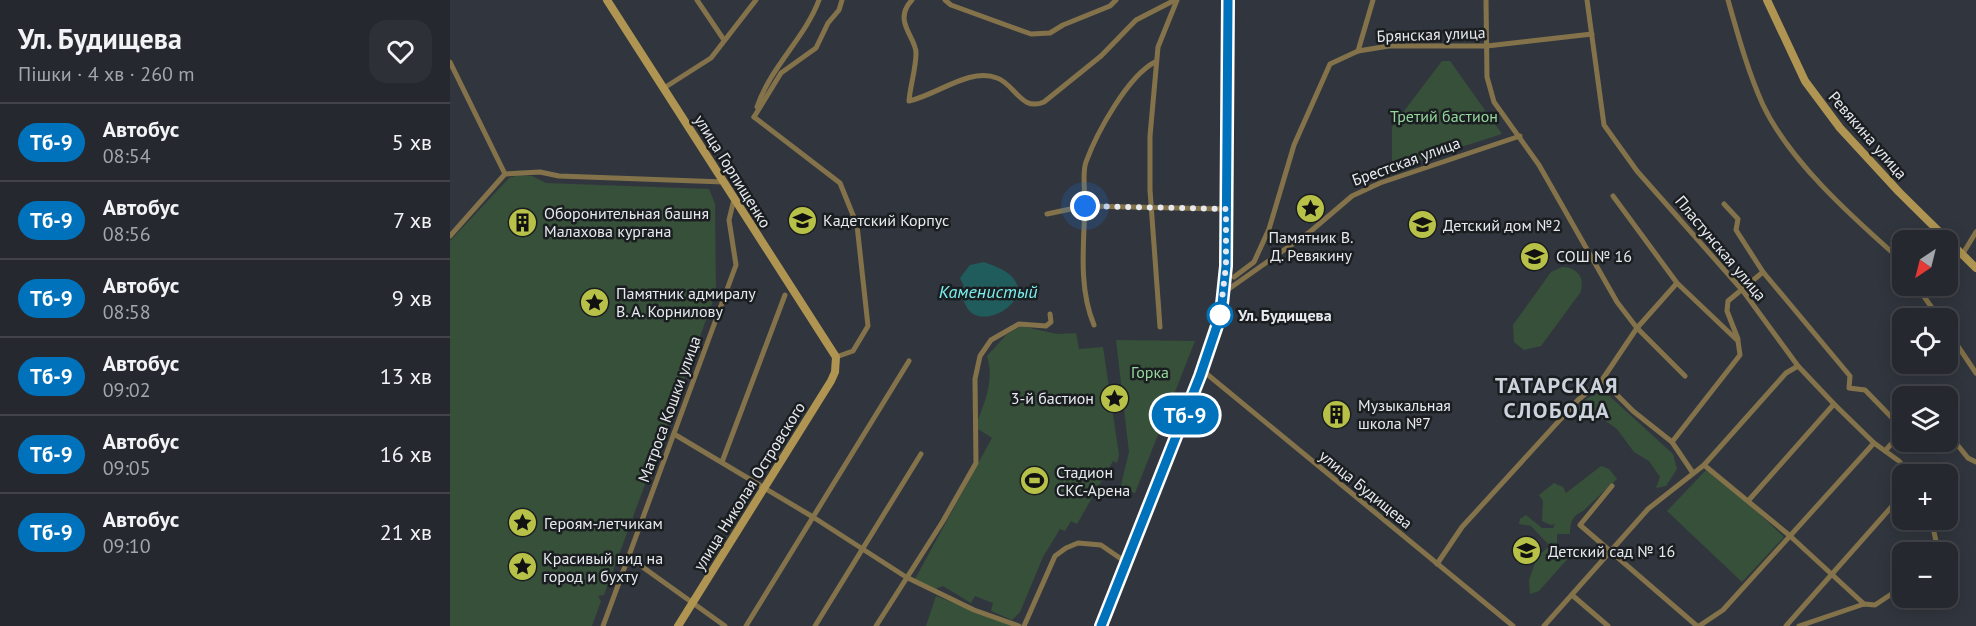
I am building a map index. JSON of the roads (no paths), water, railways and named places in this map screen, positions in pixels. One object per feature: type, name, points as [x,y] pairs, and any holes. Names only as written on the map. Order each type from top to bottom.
[{"type":"main road","name":"улица Горпищенко","points":[[606,0],[836,357]]},
{"type":"main road","points":[[1101,626],[1202,370],[1223,298],[1228,0]]},
{"type":"main road","name":"Ревякина улица","points":[[1767,0],[1805,81],[1826,110],[1899,192],[1976,268]]},
{"type":"main road","name":"улица Николая Островского","points":[[678,626],[831,381],[836,357]]},
{"type":"street","points":[[697,0],[724,40]]},
{"type":"street","points":[[664,88],[711,58],[756,0]]},
{"type":"street","points":[[754,117],[763,89],[810,18],[819,0]]},
{"type":"street","points":[[754,117],[781,73],[816,48],[828,23],[839,10],[842,0]]},
{"type":"street","points":[[912,0],[907,5],[904,22],[917,51],[909,101],[924,98],[966,77],[978,75],[997,77],[1005,82],[1020,99],[1034,105],[1044,102],[1101,56],[1136,20],[1176,0]]},
{"type":"street","points":[[945,0],[951,5],[1031,34],[1045,35],[1110,6],[1116,0]]},
{"type":"street","points":[[1160,327],[1150,136],[1155,62],[1158,47],[1176,0]]},
{"type":"street","points":[[1358,51],[1372,0]]},
{"type":"street","points":[[1486,0],[1487,76],[1494,102],[1520,136],[1617,302],[1637,328],[1685,376]]},
{"type":"street","name":"Пластунская улица","points":[[1587,0],[1604,125],[1637,171],[1743,291],[1798,366],[1834,404],[1900,464]]},
{"type":"street","points":[[1728,0],[1764,105],[1775,126],[1822,186],[1892,252]]},
{"type":"street","name":"Брянская улица","points":[[1234,277],[1254,262],[1269,229],[1294,145],[1330,64],[1358,51],[1389,46],[1486,46],[1592,34]]},
{"type":"street","points":[[450,62],[505,174]]},
{"type":"street","points":[[1094,325],[1089,315],[1083,261],[1086,164],[1112,113],[1135,78],[1141,70],[1155,62]]},
{"type":"street","points":[[754,117],[840,183],[856,225],[868,326],[853,351],[836,357]]},
{"type":"street","name":"Брестская улица","points":[[1223,298],[1311,231],[1352,196],[1380,183],[1520,136]]},
{"type":"street","points":[[450,236],[505,174],[540,172],[559,177],[724,182]]},
{"type":"street","points":[[1613,196],[1677,283],[1738,341]]},
{"type":"street","name":"Матроса Кошки улица","points":[[603,626],[630,558],[736,265],[729,220],[734,199]]},
{"type":"street","points":[[1724,204],[1738,219],[1736,230],[1763,272],[1850,376],[1849,388],[1865,390],[1892,419]]},
{"type":"street","points":[[1047,214],[1085,206],[1226,209]]},
{"type":"street","points":[[1962,255],[1976,232]]},
{"type":"street","points":[[1672,442],[1740,355],[1738,341],[1727,311],[1728,302],[1763,272]]},
{"type":"street","points":[[1437,564],[1462,527],[1578,400],[1602,380],[1637,328],[1677,283]]},
{"type":"street","points":[[722,462],[784,295]]},
{"type":"street","points":[[876,626],[943,521],[976,463],[975,379],[980,356],[991,340],[1019,324],[1046,326],[1051,322],[1050,314]]},
{"type":"street","points":[[1958,346],[1976,373]]},
{"type":"street","points":[[746,626],[909,361]]},
{"type":"street","points":[[1544,626],[1648,509],[1704,465],[1786,373],[1798,366]]},
{"type":"street","name":"улица Будищева","points":[[1202,370],[1513,626]]},
{"type":"street","points":[[1602,380],[1634,411],[1672,442],[1693,473]]},
{"type":"street","points":[[1748,501],[1834,404]]},
{"type":"street","points":[[674,434],[813,517],[906,577],[974,610],[1019,626]]},
{"type":"street","points":[[1612,486],[1580,525],[1608,552],[1698,626],[1723,610],[1874,442]]},
{"type":"street","points":[[1886,451],[1892,443]]},
{"type":"street","points":[[1958,446],[1968,458],[1976,462]]},
{"type":"street","points":[[815,626],[921,454]]},
{"type":"street","points":[[1704,465],[1789,535],[1864,604]]},
{"type":"street","points":[[1786,626],[1892,506]]},
{"type":"street","points":[[1024,626],[1055,556],[1066,548],[1078,543],[1101,545],[1127,563]]},
{"type":"street","points":[[630,558],[725,626]]},
{"type":"street","points":[[1799,626],[1864,604],[1875,605],[1892,594]]},
{"type":"street","points":[[1572,595],[1608,626]]},
{"type":"water","name":"Каменистый","points":[[984,262],[1007,273],[1018,287],[1016,297],[1010,305],[1002,312],[991,316],[972,313],[962,295],[964,286],[960,278],[970,265]]},
{"type":"place","name":"Памятник В. Д. Ревякину","points":[[1311,209]]},
{"type":"place","name":"Кадетский Корпус","points":[[802,220]]},
{"type":"place","name":"Оборонительная башня Малахова кургана","points":[[523,222]]},
{"type":"place","name":"Детский дом №2","points":[[1422,225]]},
{"type":"place","name":"СОШ № 16","points":[[1535,256]]},
{"type":"place","name":"Памятник адмиралу В. А. Корнилову","points":[[595,302]]},
{"type":"place","name":"Ул. Будищева","points":[[1220,315]]},
{"type":"place","name":"3-й бастион","points":[[1115,398]]},
{"type":"place","name":"Музыкальная школа №7","points":[[1337,414]]},
{"type":"place","name":"Стадион СКС-Арена","points":[[1035,481]]},
{"type":"place","name":"Героям-летчикам","points":[[523,523]]},
{"type":"place","name":"Детский сад № 16","points":[[1527,551]]},
{"type":"place","name":"Красивый вид на город и бухту","points":[[522,567]]},
{"type":"district","name":"ТАТАРСКАЯ СЛОБОДА","points":[[1557,398]]},
{"type":"park label","name":"Третий бастион","points":[[1444,116]]},
{"type":"park label","name":"Горка","points":[[1150,372]]}]
